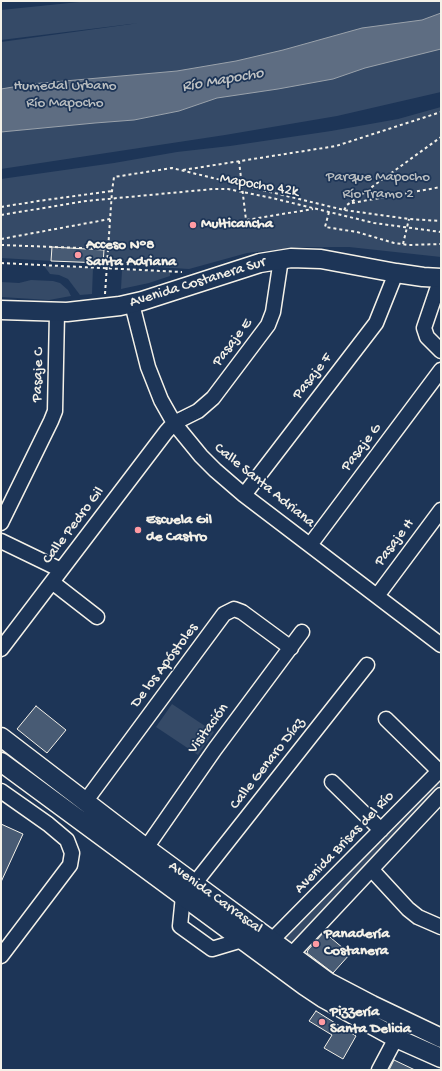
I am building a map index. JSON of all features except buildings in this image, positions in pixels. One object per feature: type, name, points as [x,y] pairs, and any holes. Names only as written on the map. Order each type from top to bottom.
[{"type":"main road","name":"Avenida Costanera Sur","points":[[1,310],[57,313],[86,311],[132,304],[260,262],[281,259],[321,259],[396,273],[441,278]]},
{"type":"main road","name":"Avenida Carrascal","points":[[1,737],[146,848],[328,982],[372,1006],[441,1038]]},
{"type":"main road","name":"Avenida Carrascal","points":[[1,762],[323,998],[396,1038],[441,1058]]},
{"type":"main road","points":[[396,1038],[406,1029],[417,1027]]},
{"type":"street","name":"Pasaje E","points":[[174,424],[198,410],[213,398],[268,325],[273,312],[281,259]]},
{"type":"street","name":"Pasaje F","points":[[244,495],[376,323],[396,273]]},
{"type":"street","points":[[441,278],[424,328],[426,337],[441,351]]},
{"type":"street","name":"Calle Santa Adriana","points":[[132,304],[142,347],[155,387],[174,424],[201,456],[244,495],[441,644]]},
{"type":"street","name":"Pasaje C","points":[[1,523],[55,411],[57,313]]},
{"type":"street","name":"Pasaje G","points":[[310,545],[441,370]]},
{"type":"street","name":"Calle Pedro Gil","points":[[3,644],[166,432],[174,424]]},
{"type":"street","name":"Pasaje H","points":[[377,596],[441,510]]},
{"type":"street","points":[[1,541],[61,570]]},
{"type":"street","points":[[52,582],[97,617]]},
{"type":"street","name":"De los Apóstoles","points":[[85,802],[224,614],[234,609],[242,612],[291,648]]},
{"type":"street","name":"Visitación","points":[[146,848],[215,749],[302,632]]},
{"type":"street","name":"Calle Genaro Díaz","points":[[195,883],[367,665]]},
{"type":"street","points":[[386,719],[440,770]]},
{"type":"street","name":"Avenida Brisas del Río","points":[[272,940],[440,770]]},
{"type":"street","points":[[332,782],[381,830]]},
{"type":"street","points":[[1,791],[48,824],[67,840],[72,852],[70,865],[1,956]]},
{"type":"street","points":[[291,955],[441,795]]},
{"type":"street","points":[[372,870],[408,909],[418,917],[441,927]]},
{"type":"street","points":[[183,896],[180,926],[212,949],[242,940]]},
{"type":"street","points":[[379,1070],[396,1038]]},
{"type":"path","points":[[181,170],[336,146],[441,112]]},
{"type":"path","points":[[344,210],[350,203],[441,137]]},
{"type":"path","points":[[239,161],[246,220],[314,208]]},
{"type":"path","points":[[105,297],[114,177],[172,168],[344,210],[409,219],[441,221]]},
{"type":"path","points":[[350,203],[441,187]]},
{"type":"path","name":"Mapocho 42k","points":[[1,215],[86,201],[213,188],[228,189],[272,198],[374,223],[441,232]]},
{"type":"path","points":[[1,208],[38,200],[112,191]]},
{"type":"path","points":[[329,212],[325,227],[358,232],[394,243],[441,244]]},
{"type":"path","points":[[1,239],[110,218]]},
{"type":"path","points":[[404,244],[409,219]]},
{"type":"path","points":[[1,245],[108,249]]},
{"type":"path","points":[[1,262],[182,272]]},
{"type":"green space","name":"Humedal Urbano Río Mapocho","points":[[89,1],[441,1],[441,92],[337,116],[225,135],[1,169],[1,42],[139,23],[1,40],[1,10]]},
{"type":"green space","name":"Parque Mapocho Río Tramo 2","points":[[441,107],[441,257],[349,247],[302,247],[247,253],[189,269],[1,258],[1,179],[114,163],[177,152],[230,146],[331,131],[398,119]]},
{"type":"green space","points":[[44,266],[93,268],[92,294],[80,295],[68,279],[59,275],[50,274]]},
{"type":"green space","points":[[122,270],[170,272],[170,276],[149,283],[121,289]]},
{"type":"green space","points":[[31,280],[53,281],[60,283],[68,290],[71,296],[49,300],[1,297],[1,282],[19,283]]},
{"type":"green space","points":[[172,704],[214,732],[198,755],[156,727]]},
{"type":"green space","points":[[441,777],[441,787],[413,817],[292,943],[285,940],[286,937]]},
{"type":"water","name":"Río Mapocho","points":[[441,13],[441,49],[365,68],[333,79],[217,98],[179,111],[134,120],[1,132],[1,89],[31,84],[177,71],[236,61],[283,50],[362,28],[422,20]]},
{"type":"place","name":"Multicancha","points":[[193,225]]},
{"type":"place","name":"Acceso N°8 Santa Adriana","points":[[78,255]]},
{"type":"place","name":"Escuela Gil de Castro","points":[[138,530]]},
{"type":"place","name":"Panadería Costanera","points":[[316,944]]},
{"type":"place","name":"Pizzería Santa Delicia","points":[[322,1022]]}]
